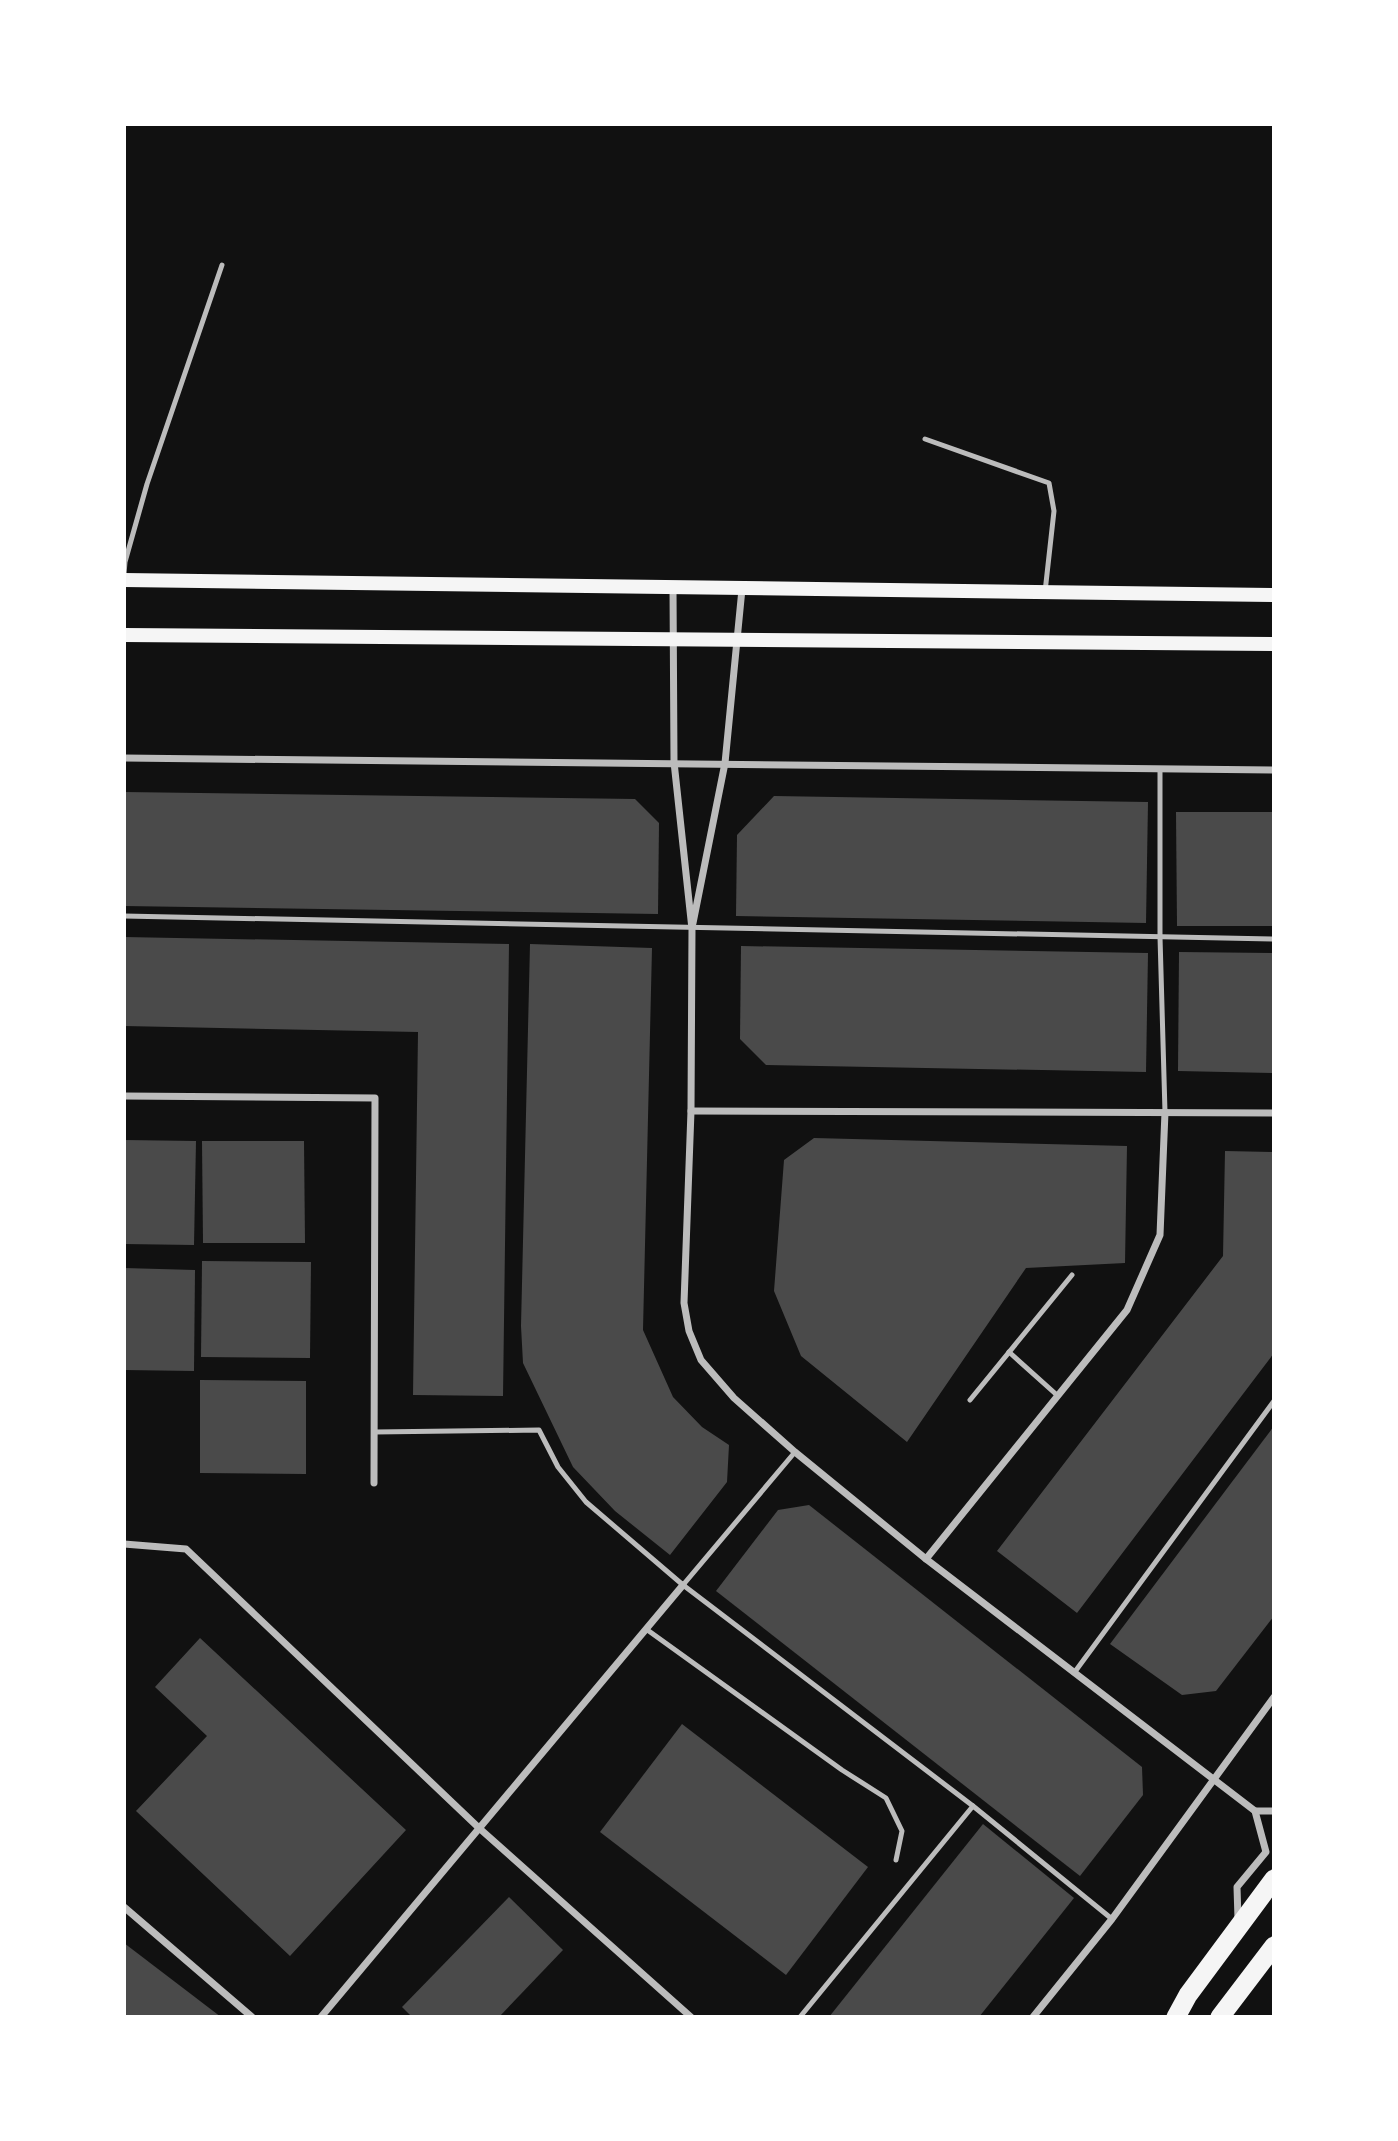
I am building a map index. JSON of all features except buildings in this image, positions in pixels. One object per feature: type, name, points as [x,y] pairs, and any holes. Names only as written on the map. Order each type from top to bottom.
[{"type":"highway","points":[[1176,2017],[1188,1995],[1274,1880]]},
{"type":"highway","points":[[1220,2017],[1274,1946]]},
{"type":"main road","points":[[124,580],[1274,595]]},
{"type":"main road","points":[[124,635],[1274,644]]},
{"type":"street","points":[[673,587],[674,762],[692,929],[691,1111],[684,1303],[689,1331],[701,1360],[734,1398],[795,1452],[926,1559],[1255,1811],[1274,1811]]},
{"type":"street","points":[[692,929],[725,763],[742,588]]},
{"type":"street","points":[[124,758],[1274,770]]},
{"type":"street","points":[[124,1096],[375,1098],[374,1483]]},
{"type":"street","points":[[691,1111],[1274,1113]]},
{"type":"street","points":[[926,1559],[1127,1310],[1160,1235],[1165,1112]]},
{"type":"street","points":[[124,1544],[186,1549],[479,1828],[691,2017]]},
{"type":"street","points":[[321,2017],[683,1585]]},
{"type":"street","points":[[1033,2017],[1112,1919],[1274,1697]]},
{"type":"street","points":[[1239,1927],[1237,1887],[1266,1852],[1255,1811]]},
{"type":"street","points":[[124,1906],[252,2017]]},
{"type":"lane","points":[[124,574],[147,484],[222,265]]},
{"type":"lane","points":[[925,439],[1049,483],[1054,511],[1045,592]]},
{"type":"lane","points":[[1160,769],[1160,937],[1165,1112]]},
{"type":"lane","points":[[124,916],[1274,939]]},
{"type":"lane","points":[[970,1400],[1072,1275]]},
{"type":"lane","points":[[1009,1352],[1058,1396]]},
{"type":"lane","points":[[1074,1673],[1274,1401]]},
{"type":"lane","points":[[375,1432],[539,1430],[558,1467],[586,1502],[683,1585],[973,1806],[1112,1919]]},
{"type":"lane","points":[[683,1585],[795,1452]]},
{"type":"lane","points":[[646,1629],[842,1770],[886,1798],[902,1831],[896,1860]]},
{"type":"lane","points":[[800,2017],[973,1806]]}]
